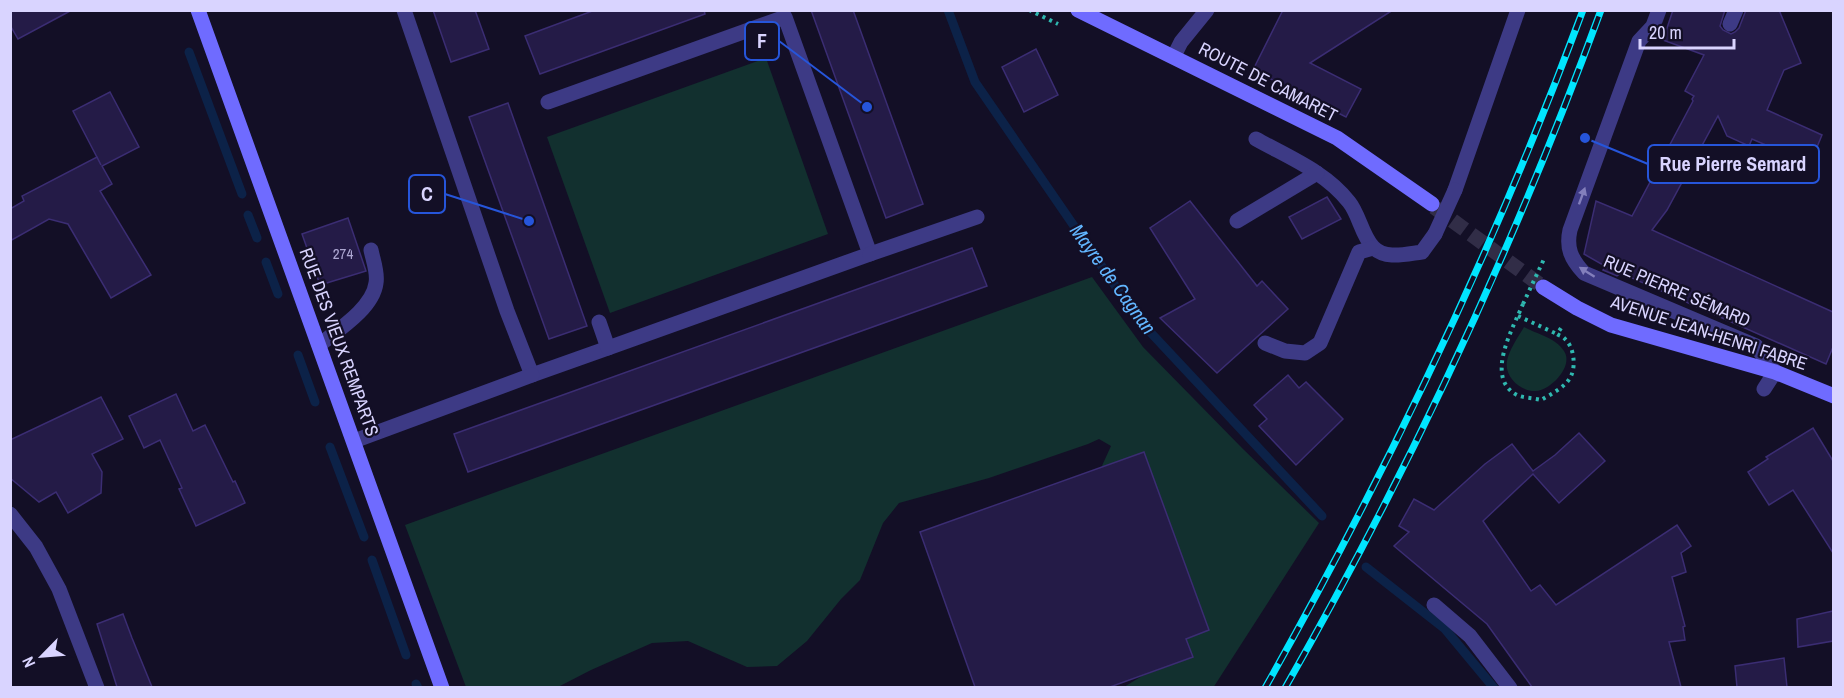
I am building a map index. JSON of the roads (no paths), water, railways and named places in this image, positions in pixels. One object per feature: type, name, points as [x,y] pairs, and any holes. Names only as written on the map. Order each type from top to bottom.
[{"type":"main road","name":"RUE DES VIEUX REMPARTS","points":[[198,10],[442,687]]},
{"type":"main road","name":"ROUTE DE CAMARET","points":[[1078,10],[1338,138],[1432,204]]},
{"type":"main road","name":"AVENUE JEAN-HENRI FABRE","points":[[1543,287],[1611,325],[1775,372],[1833,396]]},
{"type":"street","points":[[404,10],[507,311],[532,375]]},
{"type":"street","points":[[1174,56],[1181,42],[1207,10]]},
{"type":"street","points":[[1265,343],[1285,351],[1305,353],[1320,343],[1359,252],[1373,248],[1392,256],[1422,252],[1435,234],[1455,190],[1518,10]]},
{"type":"street","name":"RUE PIERRE SÉMARD","points":[[1659,10],[1653,26],[1639,41],[1570,230],[1567,241],[1569,252],[1584,273],[1756,346],[1775,372]]},
{"type":"street","points":[[548,102],[784,14],[870,254]]},
{"type":"street","points":[[1256,139],[1317,173],[1337,188],[1350,203],[1373,248]]},
{"type":"street","points":[[1237,221],[1317,173]]},
{"type":"street","points":[[354,441],[532,375],[977,217]]},
{"type":"street","points":[[319,345],[372,298],[377,282],[371,250]]},
{"type":"street","points":[[599,322],[608,348]]},
{"type":"street","points":[[1764,389],[1775,372]]},
{"type":"street","points":[[10,514],[36,547],[59,589],[97,687]]},
{"type":"street","points":[[1434,605],[1470,636],[1510,687]]},
{"type":"waterway","name":"Mayre de Cagnan","points":[[948,10],[975,82],[1138,319],[1322,516]]},
{"type":"waterway","points":[[189,52],[242,194]]},
{"type":"waterway","points":[[248,215],[257,238]]},
{"type":"waterway","points":[[266,262],[278,294]]},
{"type":"waterway","points":[[298,355],[315,402]]},
{"type":"waterway","points":[[330,447],[364,537]]},
{"type":"waterway","points":[[372,560],[406,655]]},
{"type":"waterway","name":"Mayre de Cagnan","points":[[1366,567],[1445,629],[1494,688]]},
{"type":"waterway","points":[[416,684],[418,688]]},
{"type":"tunnel","points":[[1434,207],[1543,287]]},
{"type":"railway","points":[[1265,688],[1354,523],[1438,355],[1514,184],[1583,10]]},
{"type":"railway","points":[[1285,688],[1375,524],[1457,356],[1533,185],[1601,10]]},
{"type":"place","name":"F","points":[[867,107]]},
{"type":"place","name":"Rue Pierre Semard","points":[[1585,138]]},
{"type":"place","name":"C","points":[[529,221]]}]
